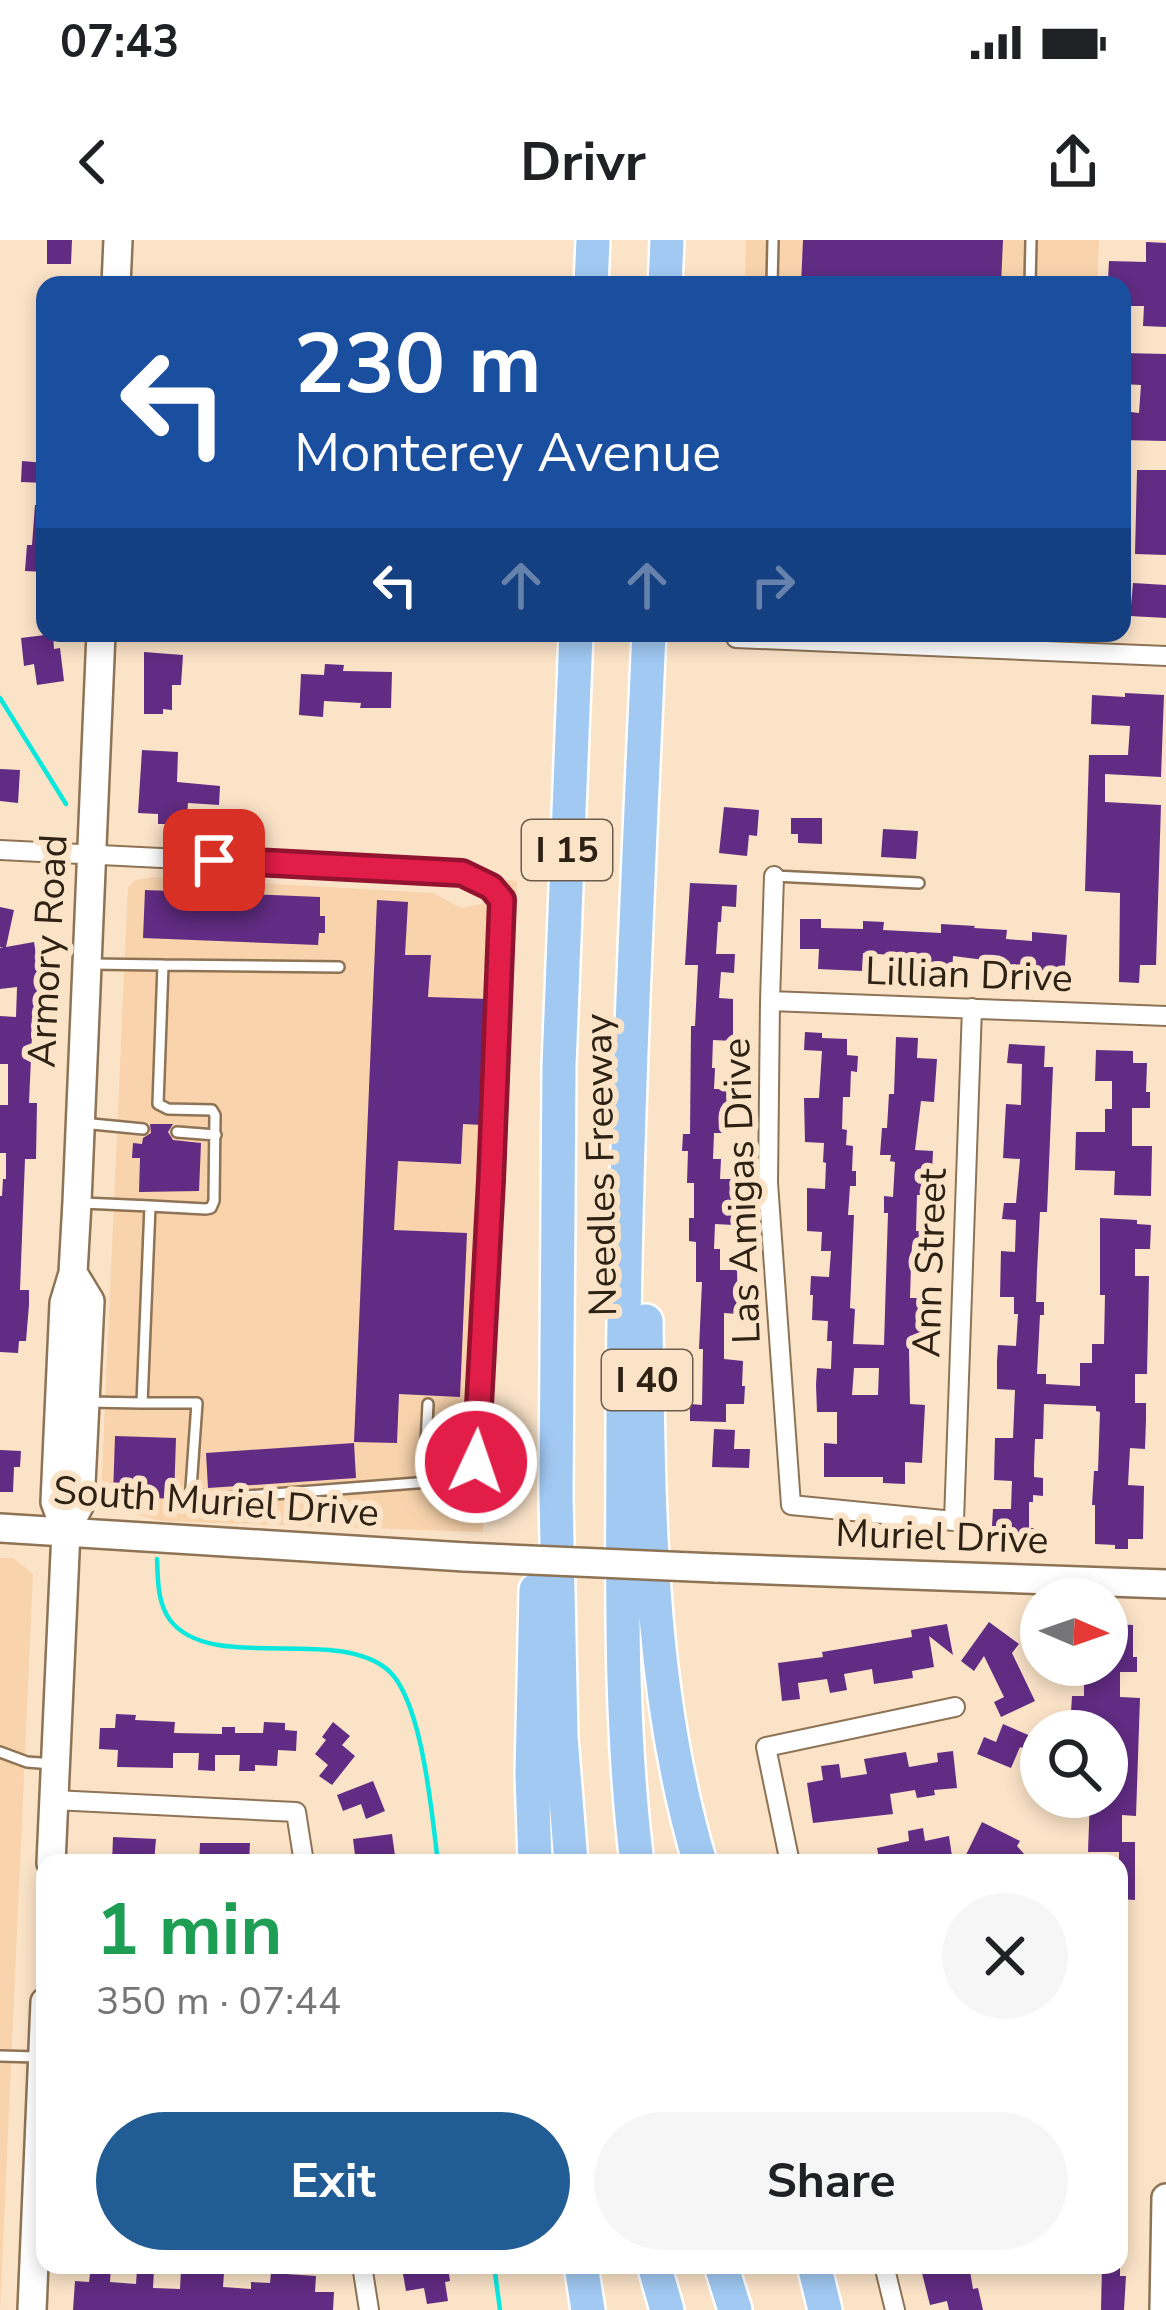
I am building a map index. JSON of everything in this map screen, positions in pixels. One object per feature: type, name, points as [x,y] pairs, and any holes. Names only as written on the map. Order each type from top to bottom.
[{"type":"highway","points":[[591,276],[592,240]]},
{"type":"highway","points":[[665,276],[667,240]]},
{"type":"highway","name":"I 15","points":[[571,1854],[558,1671],[556,1471],[559,1066],[576,642]]},
{"type":"highway","name":"I 15","points":[[637,1854],[627,1740],[623,1533],[628,1121],[649,642]]},
{"type":"highway","name":"Needles Freeway","points":[[637,893],[654,1605],[674,1758],[697,1854]]},
{"type":"highway","name":"Needles Freeway","points":[[535,1854],[532,1774],[541,1420],[559,1066]]},
{"type":"highway","points":[[582,2274],[588,2310]]},
{"type":"highway","points":[[656,2274],[668,2310]]},
{"type":"highway","points":[[724,2274],[735,2310]]},
{"type":"highway","points":[[816,2274],[825,2310]]},
{"type":"main road","points":[[116,276],[118,240]]},
{"type":"main road","name":"Armory Road","points":[[51,1854],[66,1531],[55,1502],[64,1303],[73,1274],[77,1202],[101,642]]},
{"type":"main road","name":"Armory Road","points":[[66,1531],[80,1504],[90,1301],[73,1274]]},
{"type":"main road","name":"South Muriel Drive","points":[[0,1528],[715,1568]]},
{"type":"main road","name":"Muriel Drive","points":[[715,1568],[1166,1584]]},
{"type":"main road","points":[[1164,2310],[1166,2198]]},
{"type":"main road","points":[[32,2310],[36,2270]]},
{"type":"street","points":[[982,642],[1166,656]]},
{"type":"street","points":[[0,850],[462,873]]},
{"type":"street","name":"Las Amigas Drive","points":[[774,876],[768,1183],[791,1504],[954,1521]]},
{"type":"street","name":"Lillian Drive","points":[[770,1001],[1166,1016]]},
{"type":"street","name":"Ann Street","points":[[954,1521],[973,1008]]},
{"type":"street","points":[[788,1854],[766,1747],[955,1707]]},
{"type":"street","points":[[54,1800],[296,1812],[303,1854]]},
{"type":"street","points":[[363,2274],[368,2310]]},
{"type":"street","points":[[886,2274],[895,2310]]},
{"type":"lane","points":[[772,276],[773,240]]},
{"type":"lane","points":[[1030,276],[1031,240]]},
{"type":"lane","points":[[85,1402],[197,1403],[191,1488],[207,1499],[468,1478],[476,1462],[502,900],[497,892],[462,873]]},
{"type":"lane","points":[[774,876],[919,883]]},
{"type":"lane","points":[[87,964],[338,967]]},
{"type":"lane","points":[[77,1202],[211,1208],[214,1201],[216,1119],[212,1110],[167,1109],[158,1104],[164,965]]},
{"type":"lane","points":[[79,1123],[143,1129]]},
{"type":"lane","points":[[177,1132],[216,1135]]},
{"type":"lane","points":[[142,1402],[150,1206]]},
{"type":"lane","points":[[424,1482],[428,1404]]},
{"type":"lane","points":[[0,1752],[27,1762],[56,1764]]},
{"type":"lane","points":[[0,2056],[36,2057]]},
{"type":"shaded area","points":[[746,240],[1099,240],[1097,276],[745,276]]},
{"type":"shaded area","points":[[153,877],[433,893],[461,908],[485,903],[497,879],[517,881],[483,1532],[162,1521],[114,1510],[101,1495],[128,887]]},
{"type":"shaded area","points":[[0,1558],[13,1558],[33,1574],[0,2310]]},
{"type":"building","points":[[47,240],[72,240],[71,264],[47,264]]},
{"type":"building","points":[[803,240],[1003,240],[1001,276],[801,276]]},
{"type":"building","points":[[1146,242],[1166,243],[1166,327],[1143,326],[1144,306],[1131,306],[1131,276],[1108,276],[1109,261],[1146,262]]},
{"type":"building","points":[[1131,353],[1166,354],[1166,441],[1131,440],[1131,412],[1139,413],[1141,385],[1131,384]]},
{"type":"building","points":[[22,461],[36,462],[36,483],[21,482]]},
{"type":"building","points":[[1137,470],[1166,470],[1166,555],[1135,554]]},
{"type":"building","points":[[36,505],[36,572],[25,571],[27,545],[32,545]]},
{"type":"building","points":[[1133,583],[1166,585],[1166,618],[1131,616]]},
{"type":"building","points":[[36,636],[36,642],[54,642],[54,649],[60,648],[64,681],[37,685],[34,664],[24,666],[21,638]]},
{"type":"building","points":[[144,652],[183,655],[181,685],[172,685],[172,710],[163,709],[163,714],[144,714]]},
{"type":"building","points":[[325,664],[344,665],[343,671],[392,672],[391,708],[324,701],[323,717],[299,715],[301,674],[324,675]]},
{"type":"building","points":[[1125,693],[1164,695],[1161,777],[1105,774],[1105,802],[1161,805],[1156,965],[1140,965],[1139,983],[1119,982],[1120,893],[1085,891],[1089,755],[1128,755],[1130,726],[1091,724],[1092,695],[1125,697]]},
{"type":"building","points":[[142,750],[178,752],[177,782],[220,786],[219,805],[188,803],[187,815],[176,815],[176,824],[158,824],[158,814],[138,813]]},
{"type":"building","points":[[0,769],[20,770],[18,803],[0,801]]},
{"type":"building","points":[[724,807],[759,810],[757,836],[749,835],[747,856],[719,853]]},
{"type":"building","points":[[791,818],[822,818],[822,844],[798,843],[798,834],[791,834]]},
{"type":"building","points":[[883,829],[918,831],[916,859],[881,857]]},
{"type":"building","points":[[690,883],[737,885],[736,907],[722,906],[716,954],[735,954],[734,973],[721,972],[719,998],[733,999],[733,1041],[713,1040],[712,1068],[714,1089],[733,1089],[733,1133],[714,1133],[713,1159],[721,1159],[720,1179],[734,1179],[734,1225],[715,1224],[714,1249],[720,1249],[720,1270],[737,1270],[738,1314],[724,1313],[724,1359],[743,1361],[745,1386],[744,1404],[726,1404],[726,1422],[690,1421],[690,1404],[702,1405],[703,1349],[699,1349],[702,1282],[696,1282],[696,1242],[689,1241],[694,1183],[687,1183],[688,1151],[682,1151],[683,1134],[690,1134],[691,1026],[695,1026],[698,965],[685,965]]},
{"type":"building","points":[[145,890],[320,897],[325,933],[319,933],[318,945],[143,938]]},
{"type":"building","points":[[377,900],[408,902],[405,955],[431,955],[428,997],[489,999],[483,1125],[463,1124],[461,1164],[398,1161],[394,1230],[467,1233],[460,1397],[399,1394],[397,1443],[354,1442]]},
{"type":"building","points":[[0,907],[14,910],[6,947],[34,942],[38,966],[49,964],[52,981],[39,983],[37,1035],[32,1035],[29,1103],[37,1103],[36,1159],[25,1159],[20,1290],[29,1290],[29,1305],[26,1341],[19,1341],[18,1353],[0,1352],[0,1196],[6,1153],[0,1153],[0,1105],[8,1105],[8,1064],[0,1064],[0,1016],[16,1017],[17,987],[0,989]]},
{"type":"building","points":[[800,919],[821,919],[821,928],[863,929],[863,921],[884,922],[883,930],[941,933],[941,924],[975,926],[1007,930],[1006,939],[1032,941],[1032,932],[1067,935],[1064,980],[1000,980],[1000,962],[953,956],[952,975],[891,970],[892,955],[863,953],[862,971],[818,969],[819,949],[800,949]]},
{"type":"building","points":[[805,1032],[822,1033],[822,1038],[847,1039],[847,1055],[858,1056],[857,1072],[851,1071],[850,1097],[843,1097],[842,1129],[847,1130],[846,1145],[853,1146],[852,1171],[856,1171],[848,1215],[854,1215],[853,1344],[884,1345],[888,1213],[884,1213],[884,1196],[893,1197],[895,1162],[890,1161],[891,1155],[880,1155],[889,1094],[894,1094],[896,1037],[918,1038],[917,1058],[937,1059],[934,1102],[921,1101],[915,1150],[933,1151],[931,1195],[917,1195],[916,1231],[930,1231],[930,1246],[912,1245],[911,1265],[910,1298],[928,1298],[927,1350],[909,1349],[910,1404],[925,1405],[922,1463],[905,1462],[905,1484],[883,1483],[883,1477],[824,1477],[824,1443],[837,1444],[837,1412],[817,1412],[817,1368],[831,1369],[832,1341],[827,1341],[828,1321],[812,1320],[810,1295],[811,1276],[829,1277],[831,1251],[821,1251],[822,1232],[807,1231],[807,1188],[825,1189],[826,1163],[824,1143],[805,1142],[804,1098],[819,1098],[822,1051],[804,1050]],"holes":[[[854,1368],[879,1368],[878,1395],[852,1395]]]},
{"type":"building","points":[[1009,1044],[1045,1046],[1044,1067],[1053,1067],[1047,1212],[1040,1212],[1036,1302],[1044,1302],[1037,1374],[1046,1374],[1046,1384],[1080,1386],[1080,1363],[1092,1363],[1092,1344],[1104,1344],[1100,1218],[1151,1225],[1150,1249],[1135,1249],[1135,1276],[1149,1276],[1147,1374],[1135,1374],[1135,1403],[1146,1403],[1146,1420],[1145,1449],[1130,1448],[1128,1485],[1144,1486],[1143,1539],[1128,1539],[1128,1549],[1095,1544],[1092,1505],[1100,1412],[1096,1406],[1044,1404],[1043,1439],[1035,1439],[1034,1466],[1034,1477],[1043,1478],[1043,1496],[1033,1495],[1029,1502],[1029,1528],[1039,1528],[1038,1544],[1005,1543],[1006,1526],[992,1526],[993,1509],[1011,1509],[1012,1481],[994,1480],[995,1438],[1013,1438],[1015,1390],[997,1389],[997,1361],[998,1345],[1016,1346],[1018,1314],[1014,1314],[1014,1297],[1000,1297],[1001,1251],[1015,1252],[1016,1220],[1002,1219],[1004,1203],[1016,1203],[1020,1159],[1003,1158],[1006,1104],[1021,1105],[1022,1064],[1007,1063]]},
{"type":"building","points":[[1096,1050],[1133,1051],[1133,1063],[1147,1063],[1150,1108],[1132,1108],[1132,1146],[1152,1146],[1151,1196],[1114,1195],[1115,1171],[1075,1170],[1076,1132],[1105,1132],[1105,1109],[1112,1109],[1112,1081],[1095,1081]]},
{"type":"building","points":[[150,1124],[173,1124],[168,1132],[173,1140],[201,1143],[199,1191],[139,1192],[140,1158],[132,1158],[133,1143],[142,1144],[151,1133]]},
{"type":"building","points":[[714,1429],[735,1430],[734,1449],[750,1449],[749,1468],[712,1467]]},
{"type":"building","points":[[115,1436],[176,1438],[174,1499],[113,1496]]},
{"type":"building","points":[[354,1443],[356,1478],[208,1488],[206,1453]]},
{"type":"building","points":[[0,1450],[21,1451],[20,1467],[14,1467],[13,1492],[0,1492]]},
{"type":"building","points":[[989,1622],[1019,1644],[1012,1653],[1020,1670],[1020,1686],[1028,1686],[1035,1701],[1001,1717],[994,1702],[1004,1697],[984,1656],[974,1671],[961,1661]]},
{"type":"building","points":[[947,1624],[953,1655],[929,1636],[934,1667],[912,1671],[913,1678],[874,1684],[872,1669],[844,1674],[847,1690],[830,1693],[827,1679],[798,1683],[800,1699],[782,1701],[778,1663],[912,1637],[911,1630]]},
{"type":"building","points":[[1128,1625],[1133,1625],[1137,1672],[1128,1672]]},
{"type":"building","points":[[1084,1686],[1120,1686],[1120,1697],[1140,1698],[1136,1816],[1128,1815],[1128,1710],[1071,1710],[1072,1696],[1084,1696]]},
{"type":"building","points":[[116,1714],[175,1722],[174,1733],[222,1734],[222,1727],[235,1727],[235,1733],[263,1733],[264,1722],[285,1723],[285,1730],[297,1731],[296,1751],[278,1750],[277,1766],[255,1765],[255,1771],[239,1771],[240,1755],[215,1755],[215,1771],[198,1770],[199,1753],[173,1753],[173,1768],[117,1767],[118,1750],[99,1749],[100,1728],[115,1728]]},
{"type":"building","points":[[333,1722],[350,1736],[342,1745],[355,1756],[332,1785],[319,1776],[328,1765],[315,1754]]},
{"type":"building","points":[[1003,1724],[1020,1731],[1020,1747],[1011,1768],[977,1754],[984,1737],[996,1742]]},
{"type":"building","points":[[953,1751],[957,1788],[934,1790],[935,1795],[917,1798],[915,1790],[890,1794],[893,1814],[813,1823],[807,1783],[823,1780],[821,1766],[839,1764],[841,1778],[867,1774],[864,1759],[906,1752],[909,1767],[938,1762],[937,1753]]},
{"type":"building","points":[[373,1781],[385,1811],[366,1819],[361,1804],[343,1811],[337,1795]]},
{"type":"building","points":[[1089,1818],[1122,1818],[1122,1842],[1135,1842],[1135,1900],[1128,1900],[1128,1854],[1088,1852]]},
{"type":"building","points":[[982,1822],[1020,1841],[1017,1846],[1024,1854],[966,1854]]},
{"type":"building","points":[[923,1828],[925,1841],[949,1836],[952,1854],[878,1854],[877,1848],[909,1841],[908,1831]]},
{"type":"building","points":[[392,1834],[395,1854],[355,1854],[353,1839]]},
{"type":"building","points":[[113,1837],[156,1839],[155,1854],[112,1854]]},
{"type":"building","points":[[200,1843],[250,1843],[249,1854],[199,1854]]},
{"type":"building","points":[[90,2274],[111,2274],[110,2282],[136,2284],[137,2274],[154,2274],[153,2288],[180,2289],[181,2274],[224,2274],[223,2287],[251,2289],[251,2282],[270,2283],[271,2274],[316,2276],[315,2292],[334,2292],[333,2310],[73,2310],[75,2281],[89,2282]]},
{"type":"building","points":[[403,2274],[449,2274],[450,2281],[445,2282],[448,2301],[427,2304],[424,2288],[406,2291]]},
{"type":"building","points":[[922,2274],[970,2274],[983,2310],[949,2310],[947,2301],[930,2305]]},
{"type":"building","points":[[1102,2274],[1126,2276],[1124,2310],[1101,2310]]},
{"type":"waterway","points":[[0,698],[66,804]]},
{"type":"waterway","points":[[157,1559],[163,1606],[170,1620],[189,1636],[243,1648],[338,1651],[365,1657],[388,1670],[400,1685],[418,1733],[437,1854]]},
{"type":"waterway","points":[[495,2274],[500,2310]]},
{"type":"route","points":[[214,860],[462,873],[491,887],[502,900],[476,1462]]}]
